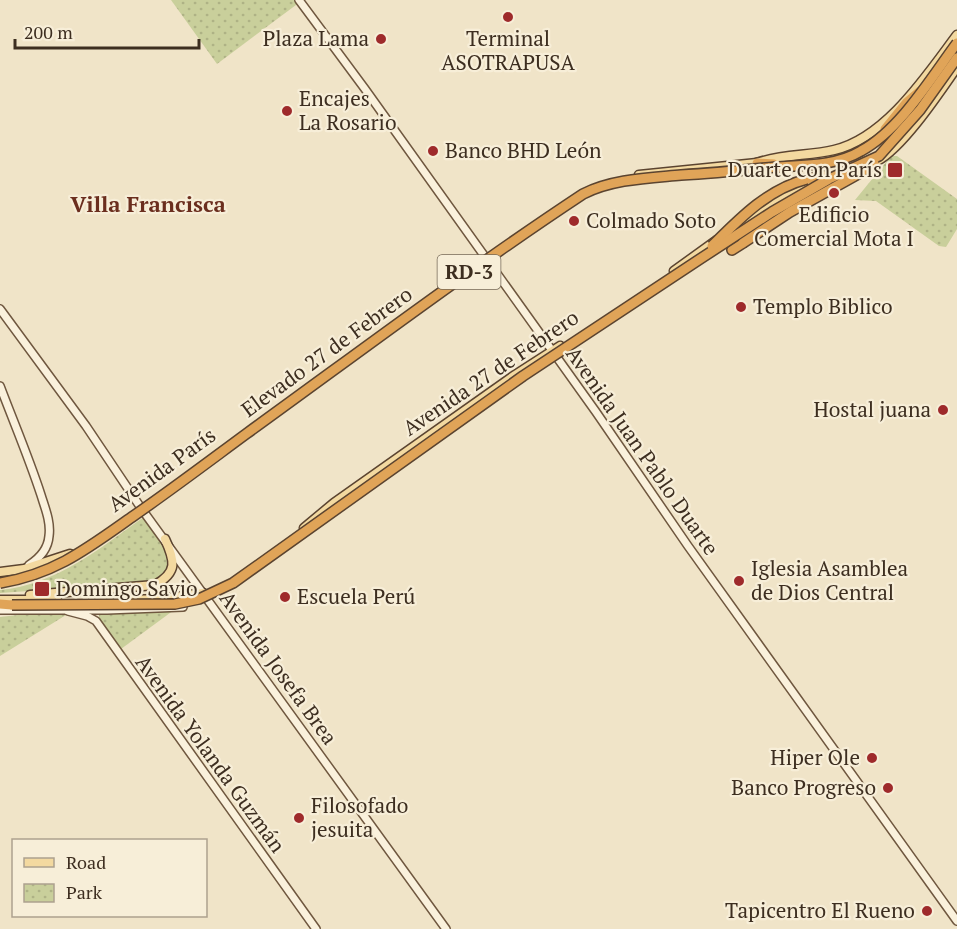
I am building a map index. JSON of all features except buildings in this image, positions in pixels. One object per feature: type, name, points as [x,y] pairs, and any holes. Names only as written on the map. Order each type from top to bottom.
[{"type":"highway","name":"Elevado 27 de Febrero","points":[[0,583],[38,575],[83,552],[398,322],[531,229],[593,189],[623,182],[664,177],[820,164],[851,156],[880,137],[926,85],[957,43]]},
{"type":"highway","points":[[732,250],[790,212],[873,164],[920,110],[957,58]]},
{"type":"highway","points":[[757,164],[817,160],[858,149],[878,136],[906,103],[926,85]]},
{"type":"highway","points":[[0,604],[175,604],[224,588],[249,573],[523,376],[700,259],[772,212],[829,179],[879,156]]},
{"type":"highway","points":[[700,259],[733,225],[767,196],[781,188],[824,176]]},
{"type":"main road","name":"Avenida Juan Pablo Duarte","points":[[299,0],[552,351],[688,546],[957,921]]},
{"type":"main road","name":"Avenida París","points":[[0,572],[24,569],[76,552],[314,383],[398,319],[588,188],[604,181],[653,172],[757,164],[768,159],[835,150],[850,144],[873,131],[912,94],[957,35]]},
{"type":"main road","name":"Avenida 27 de Febrero","points":[[0,598],[163,599],[206,596],[515,375],[665,278],[790,191],[824,176],[858,169],[884,157],[936,97],[957,68]]},
{"type":"main road","name":"Avenida Josefa Brea","points":[[0,309],[446,929]]},
{"type":"main road","points":[[0,386],[31,465],[50,533],[48,544],[42,554],[24,569]]},
{"type":"main road","points":[[0,598],[154,585],[166,578],[173,564],[173,556],[165,539]]},
{"type":"main road","points":[[0,610],[174,609],[206,596]]},
{"type":"main road","name":"Avenida Yolanda Guzmán","points":[[68,611],[96,621],[316,929]]},
{"type":"green space","points":[[171,0],[299,0],[300,2],[217,64]]},
{"type":"green space","points":[[891,156],[897,156],[957,199],[957,229],[946,247],[939,246],[876,201],[855,200]]},
{"type":"green space","points":[[144,517],[164,542],[170,563],[157,579],[145,583],[0,593],[0,590],[20,587],[59,573]]},
{"type":"green space","points":[[174,610],[121,649],[99,618],[99,614],[104,613]]},
{"type":"green space","points":[[36,613],[66,615],[0,656],[0,617]]},
{"type":"place","name":"Terminal ASOTRAPUSA","points":[[508,17]]},
{"type":"place","name":"Plaza Lama","points":[[381,39]]},
{"type":"place","name":"Encajes La Rosario","points":[[287,111]]},
{"type":"place","name":"Banco BHD León","points":[[433,151]]},
{"type":"place","name":"Duarte con París","points":[[895,170]]},
{"type":"place","name":"Edificio Comercial Mota I","points":[[834,193]]},
{"type":"place","name":"Colmado Soto","points":[[574,221]]},
{"type":"place","name":"Templo Biblico","points":[[741,307]]},
{"type":"place","name":"Hostal juana","points":[[943,410]]},
{"type":"place","name":"Iglesia Asamblea de Dios Central","points":[[739,581]]},
{"type":"place","name":"Domingo Savio","points":[[42,589]]},
{"type":"place","name":"Escuela Perú","points":[[285,597]]},
{"type":"place","name":"Hiper Ole","points":[[872,758]]},
{"type":"place","name":"Banco Progreso","points":[[888,788]]},
{"type":"place","name":"Filosofado jesuita","points":[[299,818]]},
{"type":"place","name":"Tapicentro El Rueno","points":[[927,911]]},
{"type":"district","name":"Villa Francisca","points":[[148,204]]}]
